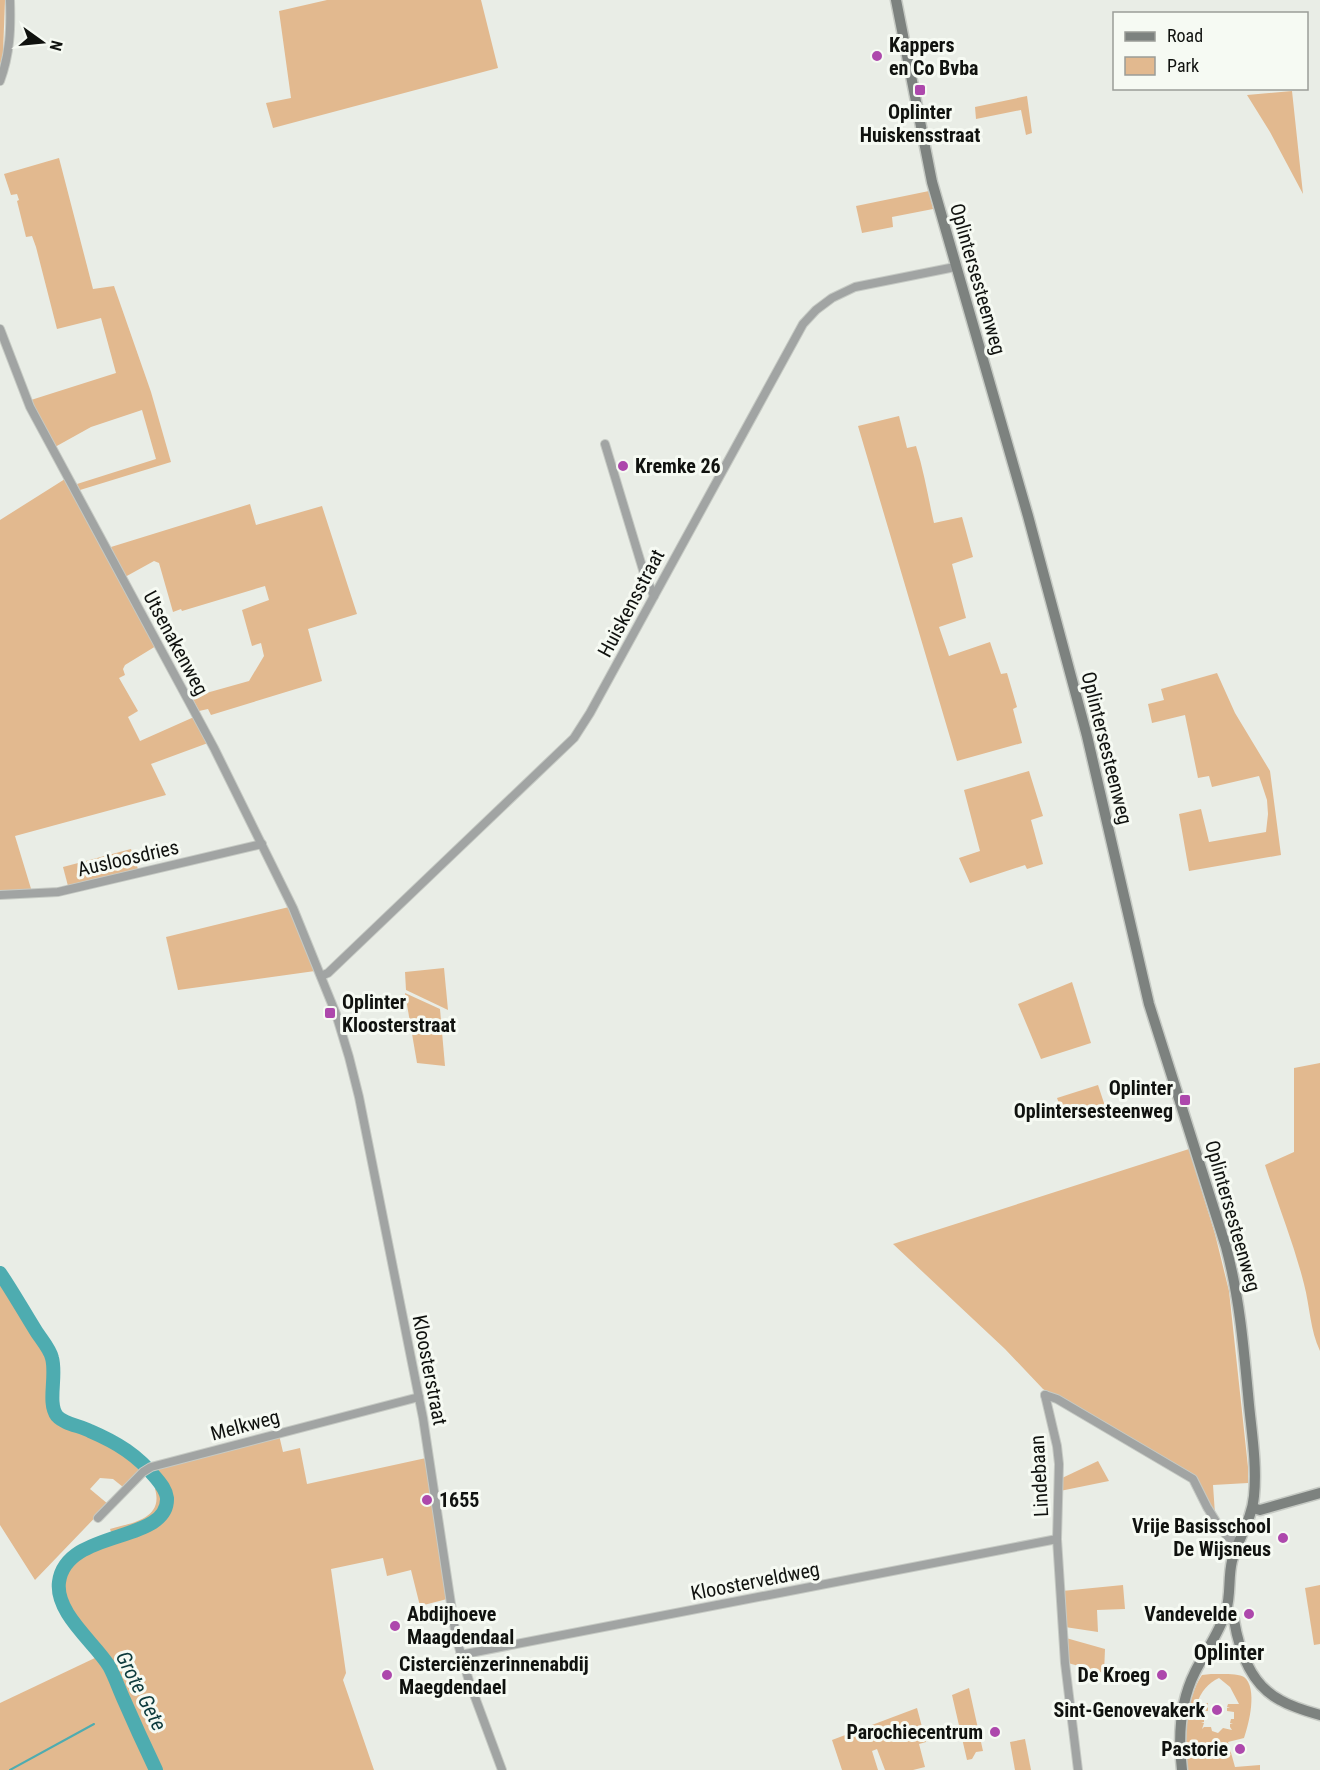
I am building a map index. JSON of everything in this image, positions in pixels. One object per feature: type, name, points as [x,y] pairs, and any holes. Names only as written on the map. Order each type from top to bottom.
[{"type":"street","points":[[0,81],[7,64],[10,40],[10,0]]},
{"type":"street","name":"Oplintersesteenweg","points":[[896,0],[932,182],[1031,527],[1083,723],[1149,1004],[1234,1276],[1242,1328],[1252,1444],[1255,1490],[1253,1508]]},
{"type":"street","name":"Huiskensstraat","points":[[321,976],[328,973],[574,738],[590,713],[803,324],[832,298],[855,287],[955,267]]},
{"type":"street","name":"Utsenakenweg","points":[[0,328],[30,407],[214,748],[293,908],[321,976]]},
{"type":"street","points":[[605,444],[644,573],[654,596]]},
{"type":"street","name":"Ausloosdries","points":[[0,895],[58,892],[262,844]]},
{"type":"street","name":"Kloosterstraat","points":[[321,976],[336,1014],[359,1097],[419,1397],[460,1655],[502,1770]]},
{"type":"street","name":"Lindebaan","points":[[1078,1770],[1065,1663],[1057,1539],[1058,1455],[1055,1432],[1045,1395],[1057,1399],[1193,1479],[1220,1528],[1238,1543]]},
{"type":"street","name":"Melkweg","points":[[98,1518],[143,1472],[151,1467],[419,1397]]},
{"type":"street","points":[[1182,1770],[1180,1734],[1186,1698],[1195,1672],[1225,1614],[1230,1572],[1238,1543],[1253,1508],[1260,1510],[1320,1493]]},
{"type":"street","name":"Kloosterveldweg","points":[[460,1655],[1057,1539]]},
{"type":"street","points":[[1225,1614],[1234,1620],[1239,1646],[1263,1688],[1280,1701],[1320,1715]]},
{"type":"green space","points":[[0,0],[5,0],[3,53],[0,66]]},
{"type":"green space","points":[[327,0],[481,0],[498,68],[273,128],[266,103],[291,98],[279,11]]},
{"type":"green space","points":[[1292,91],[1303,194],[1270,132],[1247,95]]},
{"type":"green space","points":[[1027,96],[1032,133],[1026,135],[1021,110],[976,119],[975,107]]},
{"type":"green space","points":[[59,158],[93,289],[114,286],[151,392],[171,462],[80,490],[77,484],[156,459],[142,410],[91,427],[55,447],[31,400],[116,373],[101,318],[57,329],[36,247],[32,236],[26,237],[17,194],[11,195],[4,174]]},
{"type":"green space","points":[[929,191],[933,209],[892,217],[893,227],[862,233],[856,206]]},
{"type":"green space","points":[[899,416],[907,448],[916,446],[934,523],[962,517],[973,557],[952,564],[966,618],[939,627],[949,656],[990,642],[1001,674],[1007,673],[1017,707],[1013,709],[1022,743],[957,761],[858,426]]},
{"type":"green space","points":[[65,479],[156,646],[125,665],[123,669],[125,675],[119,678],[138,711],[128,717],[140,741],[194,717],[208,743],[151,764],[166,795],[15,836],[32,892],[0,893],[0,520]]},
{"type":"green space","points":[[250,504],[256,525],[322,506],[357,614],[308,629],[322,681],[211,715],[208,709],[199,711],[192,697],[249,681],[264,656],[261,643],[252,646],[242,610],[269,600],[265,586],[173,612],[159,563],[154,561],[125,577],[111,547]]},
{"type":"green space","points":[[1217,673],[1235,713],[1270,771],[1281,855],[1189,871],[1179,814],[1201,809],[1209,842],[1266,832],[1267,800],[1259,776],[1212,787],[1209,776],[1198,778],[1185,715],[1152,723],[1148,704],[1164,700],[1161,689]]},
{"type":"green space","points":[[1029,771],[1043,816],[1031,820],[1043,864],[1027,869],[1025,865],[970,883],[959,858],[980,851],[964,790]]},
{"type":"green space","points":[[131,849],[138,869],[68,886],[63,867]]},
{"type":"green space","points":[[289,907],[315,971],[178,990],[166,937]]},
{"type":"green space","points":[[444,968],[448,1010],[406,990],[405,972]]},
{"type":"green space","points":[[1072,982],[1091,1043],[1041,1059],[1018,1004]]},
{"type":"green space","points":[[405,993],[440,1009],[445,1066],[417,1063]]},
{"type":"green space","points":[[1320,1063],[1320,1351],[1314,1335],[1300,1269],[1265,1165],[1294,1152],[1294,1068]]},
{"type":"green space","points":[[1098,1085],[1105,1106],[1065,1119],[1057,1098]]},
{"type":"green space","points":[[1189,1149],[1215,1234],[1229,1291],[1248,1467],[1248,1483],[1213,1485],[1215,1514],[1198,1485],[1043,1389],[1005,1349],[893,1244]]},
{"type":"green space","points":[[0,1279],[49,1362],[51,1372],[48,1401],[52,1418],[110,1446],[139,1470],[123,1487],[113,1479],[100,1478],[90,1489],[108,1504],[35,1580],[0,1525]]},
{"type":"green space","points":[[279,1435],[283,1452],[300,1448],[307,1484],[426,1458],[447,1599],[420,1606],[411,1570],[387,1576],[383,1558],[331,1569],[346,1673],[343,1680],[374,1770],[162,1770],[113,1665],[76,1619],[65,1599],[63,1588],[68,1571],[78,1559],[92,1551],[139,1534],[153,1527],[163,1518],[169,1506],[169,1494],[165,1484],[153,1469]]},
{"type":"green space","points":[[1098,1461],[1109,1481],[1060,1491],[1060,1479]]},
{"type":"green space","points":[[159,1487],[162,1498],[161,1507],[156,1514],[140,1524],[111,1532],[110,1529],[136,1522],[150,1513],[157,1499],[155,1489]]},
{"type":"green space","points":[[1123,1585],[1125,1609],[1097,1610],[1098,1632],[1065,1627],[1062,1591]]},
{"type":"green space","points":[[1320,1585],[1320,1644],[1314,1645],[1305,1588]]},
{"type":"green space","points":[[1066,1638],[1105,1649],[1104,1673],[1068,1663]]},
{"type":"green space","points":[[97,1657],[151,1770],[0,1770],[0,1703]]},
{"type":"green space","points":[[1202,1675],[1238,1675],[1244,1677],[1248,1682],[1251,1689],[1251,1706],[1244,1738],[1228,1742],[1235,1767],[1260,1765],[1260,1770],[1187,1770],[1186,1734],[1189,1708],[1196,1685]],"holes":[[[1219,1678],[1230,1687],[1239,1704],[1228,1704],[1227,1707],[1230,1708],[1227,1708],[1227,1711],[1234,1712],[1234,1719],[1231,1719],[1230,1723],[1233,1723],[1230,1724],[1232,1730],[1223,1728],[1218,1733],[1212,1731],[1211,1727],[1202,1729],[1204,1723],[1201,1722],[1204,1722],[1204,1718],[1200,1718],[1201,1711],[1208,1711],[1208,1707],[1205,1707],[1208,1703],[1197,1703],[1203,1692],[1211,1682]]]},
{"type":"green space","points":[[969,1688],[983,1751],[976,1752],[972,1759],[967,1760],[952,1695]]},
{"type":"green space","points":[[917,1708],[926,1742],[919,1744],[925,1767],[913,1770],[885,1770],[877,1749],[872,1751],[878,1770],[842,1770],[832,1740]]},
{"type":"green space","points":[[1025,1739],[1031,1770],[1015,1770],[1010,1742]]},
{"type":"waterway","name":"Grote Gete","points":[[0,1273],[51,1355],[52,1397],[57,1416],[126,1450],[149,1470],[161,1485],[167,1498],[163,1513],[152,1523],[79,1553],[66,1565],[59,1582],[59,1594],[63,1605],[77,1627],[109,1666],[156,1770]]},
{"type":"waterway","points":[[10,1770],[94,1724]]},
{"type":"place","name":"Kappers en Co Bvba","points":[[877,56]]},
{"type":"place","name":"Oplinter Huiskensstraat","points":[[920,90]]},
{"type":"place","name":"Kremke 26","points":[[623,466]]},
{"type":"place","name":"Oplinter Kloosterstraat","points":[[330,1013]]},
{"type":"place","name":"Oplinter Oplintersesteenweg","points":[[1185,1100]]},
{"type":"place","name":"1655","points":[[427,1500]]},
{"type":"place","name":"Vrije Basisschool De Wijsneus","points":[[1283,1538]]},
{"type":"place","name":"Vandevelde","points":[[1249,1614]]},
{"type":"place","name":"Abdijhoeve Maagdendaal","points":[[395,1626]]},
{"type":"place","name":"Cisterciënzerinnenabdij Maegdendael","points":[[387,1675]]},
{"type":"place","name":"De Kroeg","points":[[1162,1675]]},
{"type":"place","name":"Sint-Genovevakerk","points":[[1217,1710]]},
{"type":"place","name":"Parochiecentrum","points":[[995,1732]]},
{"type":"place","name":"Pastorie","points":[[1240,1749]]},
{"type":"district","name":"Oplinter","points":[[1229,1652]]}]
